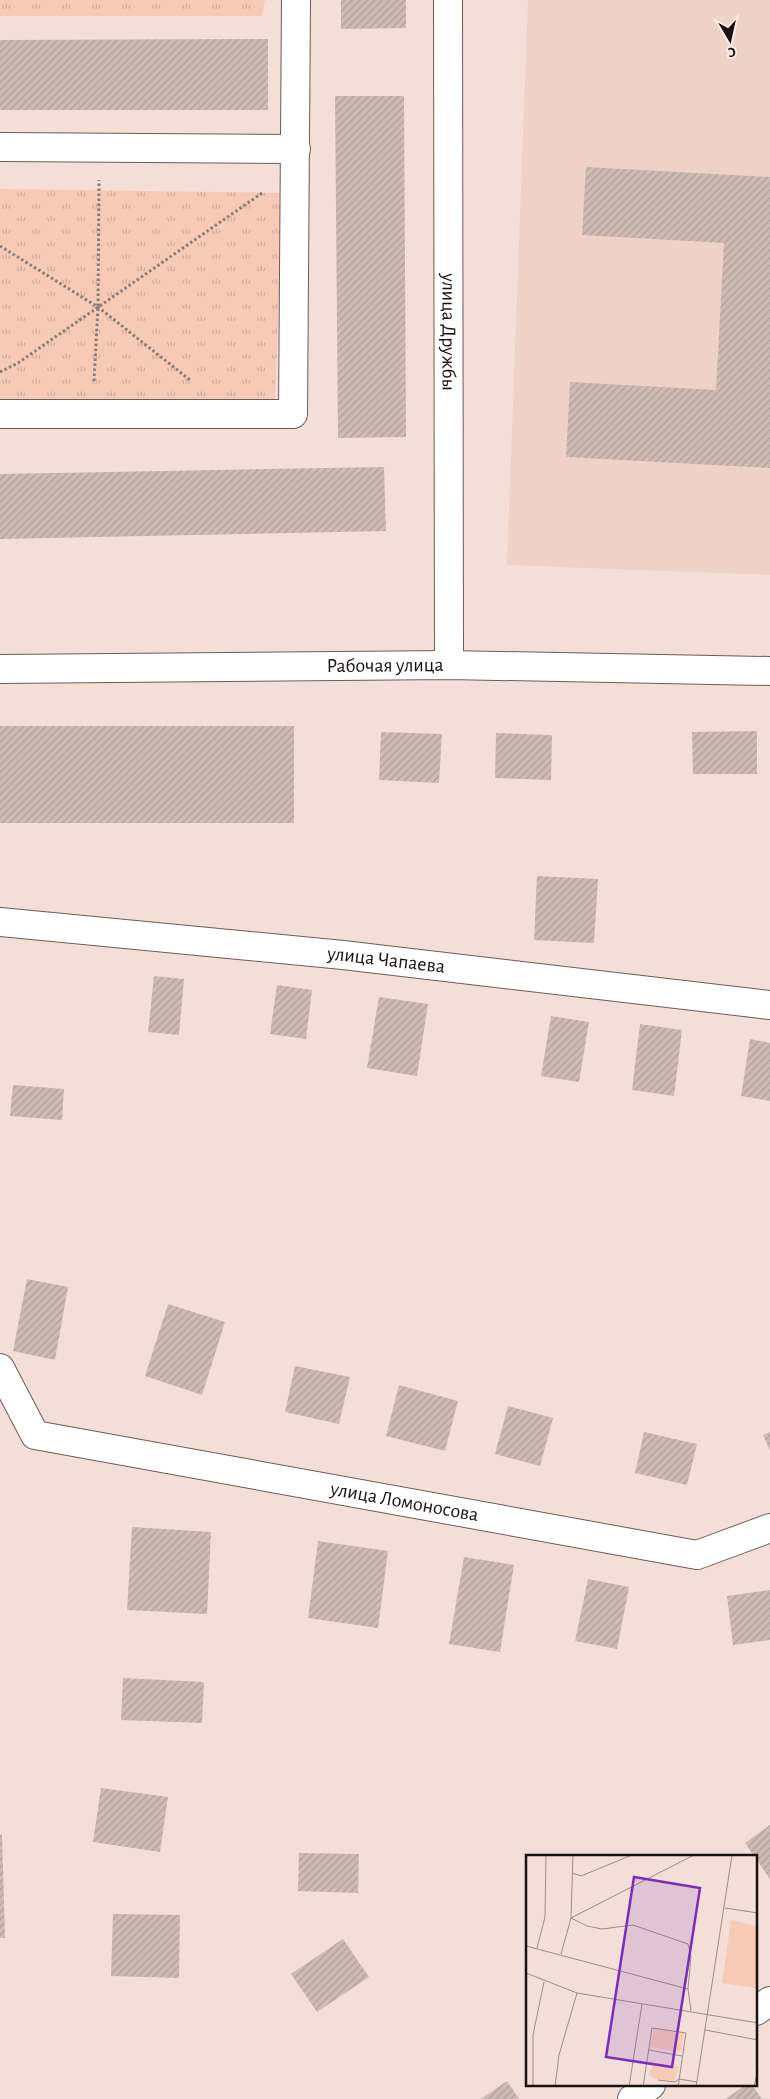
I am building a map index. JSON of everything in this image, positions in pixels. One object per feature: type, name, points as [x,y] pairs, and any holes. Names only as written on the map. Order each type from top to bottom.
[{"type":"street","points":[[0,414],[293,414],[296,0]]},
{"type":"street","name":"улица Дружбы","points":[[448,0],[449,665]]},
{"type":"street","points":[[0,147],[99,149],[296,159]]},
{"type":"street","name":"Рабочая улица","points":[[0,669],[449,665],[770,671]]},
{"type":"street","name":"улица Чапаева","points":[[0,922],[343,955],[770,1005]]},
{"type":"street","name":"улица Ломоносова","points":[[0,1368],[36,1435],[697,1555],[770,1528]]},
{"type":"street","points":[[758,2010],[770,2001]]},
{"type":"street","points":[[632,2099],[651,2086]]},
{"type":"path","points":[[92,414],[98,307],[99,149]]},
{"type":"path","points":[[0,372],[18,363],[98,307],[296,159]]},
{"type":"path","points":[[0,246],[98,307],[234,414]]},
{"type":"shaded area","points":[[528,0],[770,0],[770,575],[507,565]]},
{"type":"green space","points":[[0,0],[265,0],[262,16],[0,16]]},
{"type":"green space","points":[[0,189],[283,193],[275,402],[0,404]]},
{"type":"building","points":[[341,0],[406,0],[406,28],[341,29]]},
{"type":"building","points":[[268,39],[268,110],[0,110],[0,40]]},
{"type":"building","points":[[335,96],[404,96],[406,437],[338,438]]},
{"type":"building","points":[[586,167],[770,177],[770,468],[566,457],[570,382],[716,390],[724,243],[582,235]]},
{"type":"building","points":[[384,467],[386,531],[0,539],[0,474]]},
{"type":"building","points":[[0,726],[294,726],[294,823],[0,823]]},
{"type":"building","points":[[757,731],[757,774],[693,774],[692,732]]},
{"type":"building","points":[[381,732],[442,734],[439,783],[379,780]]},
{"type":"building","points":[[496,733],[552,735],[551,780],[495,778]]},
{"type":"building","points":[[537,876],[598,879],[594,943],[534,940]]},
{"type":"building","points":[[154,976],[184,979],[179,1035],[148,1032]]},
{"type":"building","points":[[277,985],[312,990],[306,1039],[270,1034]]},
{"type":"building","points":[[379,997],[428,1004],[417,1076],[367,1068]]},
{"type":"building","points":[[551,1016],[589,1022],[579,1082],[541,1076]]},
{"type":"building","points":[[640,1024],[682,1030],[674,1096],[632,1090]]},
{"type":"building","points":[[750,1039],[770,1043],[770,1101],[741,1096]]},
{"type":"building","points":[[13,1085],[64,1089],[62,1120],[10,1116]]},
{"type":"building","points":[[27,1279],[68,1287],[55,1360],[13,1351]]},
{"type":"building","points":[[168,1304],[225,1322],[202,1395],[145,1376]]},
{"type":"building","points":[[295,1366],[350,1377],[339,1424],[285,1412]]},
{"type":"building","points":[[399,1385],[458,1401],[445,1451],[386,1436]]},
{"type":"building","points":[[508,1406],[553,1418],[540,1466],[495,1454]]},
{"type":"building","points":[[644,1432],[697,1444],[687,1485],[635,1473]]},
{"type":"building","points":[[770,1432],[770,1451],[763,1435]]},
{"type":"building","points":[[132,1527],[211,1532],[207,1614],[127,1610]]},
{"type":"building","points":[[318,1541],[388,1551],[378,1628],[308,1618]]},
{"type":"building","points":[[464,1557],[514,1565],[500,1652],[449,1644]]},
{"type":"building","points":[[588,1579],[629,1587],[617,1649],[575,1641]]},
{"type":"building","points":[[770,1590],[770,1640],[733,1645],[727,1596]]},
{"type":"building","points":[[123,1678],[204,1682],[202,1723],[121,1720]]},
{"type":"building","points":[[101,1788],[168,1797],[160,1852],[93,1842]]},
{"type":"building","points":[[770,1825],[770,1879],[758,1862],[758,1855],[753,1855],[745,1843]]},
{"type":"building","points":[[2,1834],[5,1938],[0,1938],[0,1835]]},
{"type":"building","points":[[299,1853],[359,1854],[358,1893],[298,1891]]},
{"type":"building","points":[[113,1914],[180,1915],[179,1978],[111,1976]]},
{"type":"building","points":[[343,1939],[369,1977],[317,2012],[291,1974]]},
{"type":"building","points":[[507,2081],[519,2099],[481,2099]]},
{"type":"building","points":[[744,2086],[753,2086],[762,2099],[726,2099]]}]
